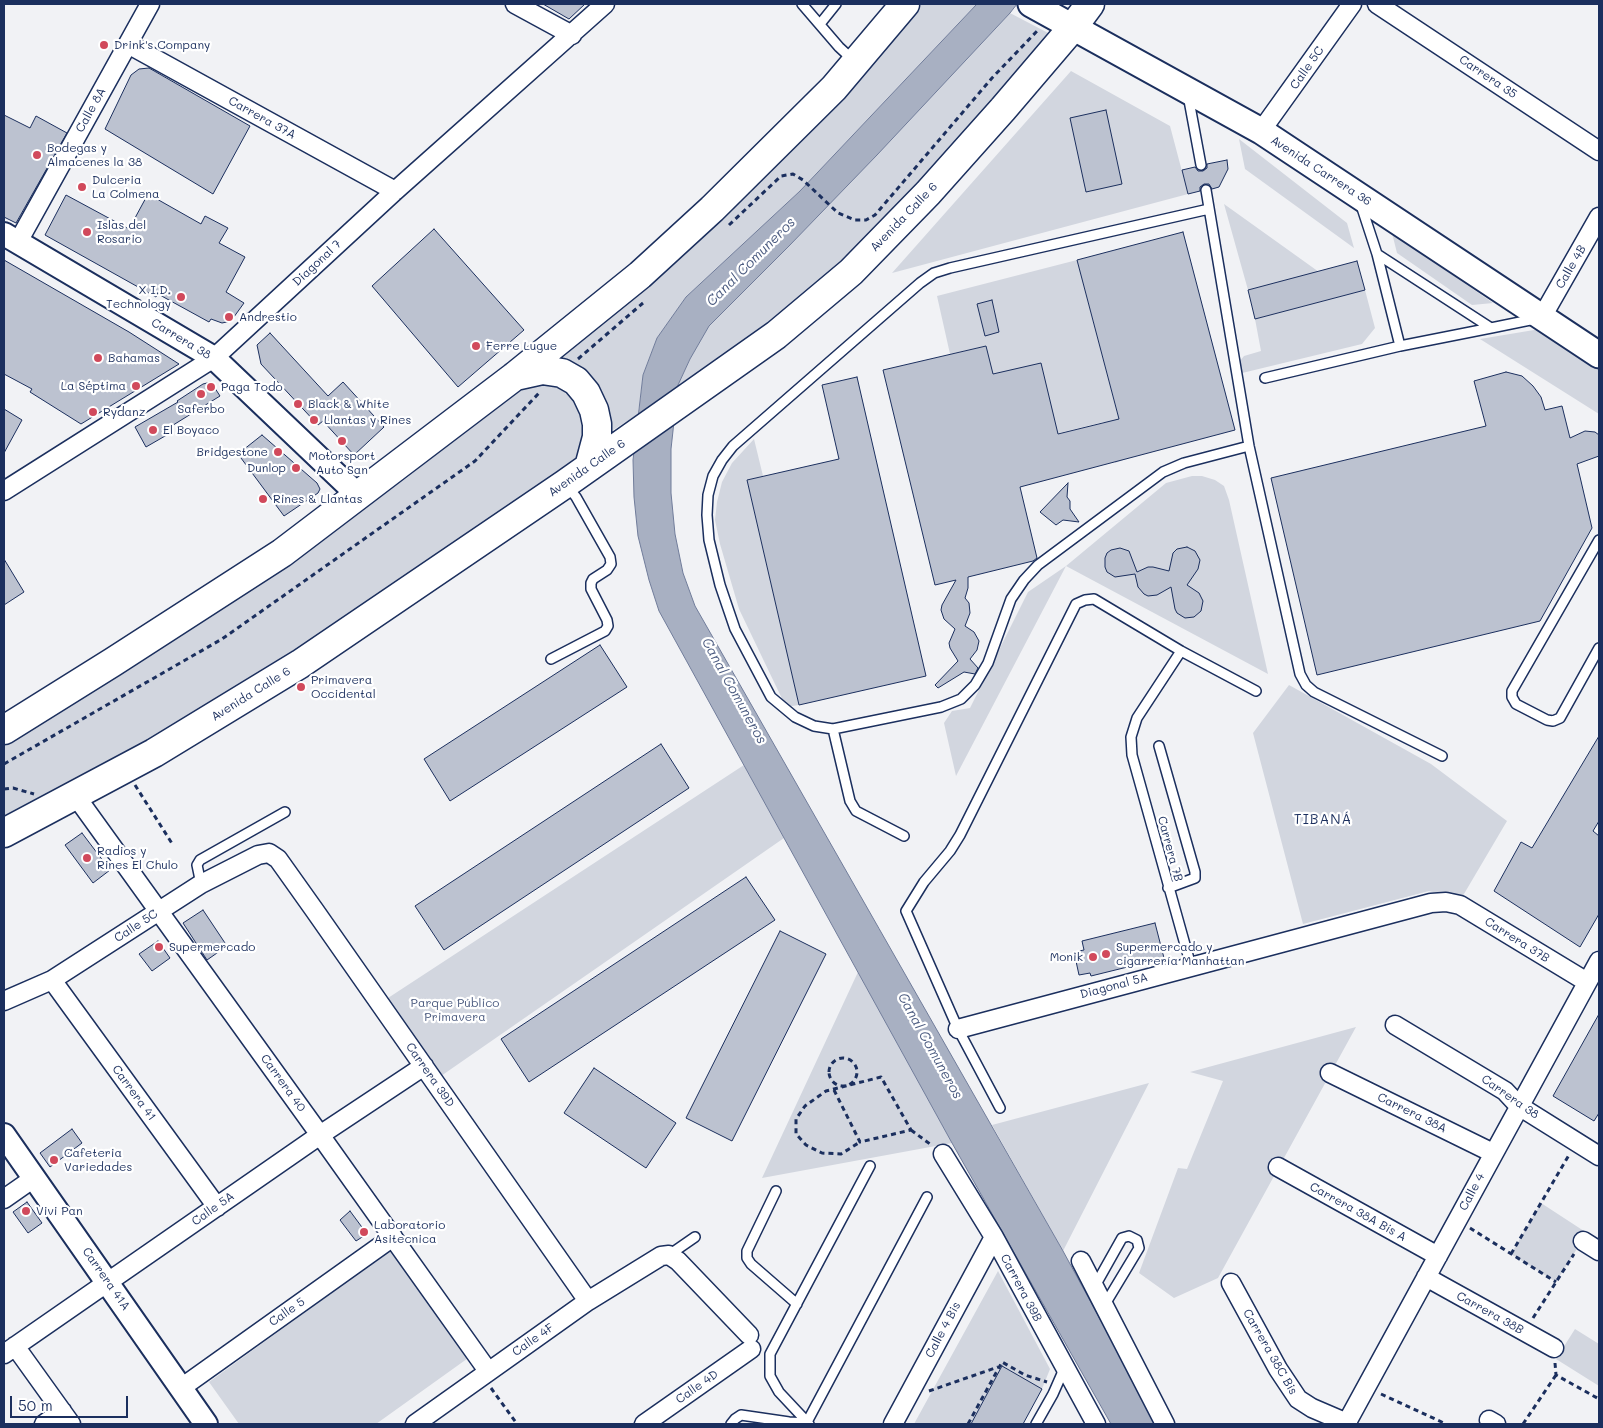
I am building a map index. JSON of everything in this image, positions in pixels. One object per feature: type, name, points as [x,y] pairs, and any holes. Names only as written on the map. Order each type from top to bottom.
[{"type":"main road","points":[[4,730],[113,662],[282,552],[515,376],[640,275],[712,209],[834,88],[905,4]]},
{"type":"main road","name":"Avenida Calle 6","points":[[4,833],[170,743],[300,664],[566,484],[776,335],[851,272],[928,193],[1052,15],[1090,4]]},
{"type":"main road","name":"Avenida Carrera 36","points":[[1052,15],[1261,131],[1599,355]]},
{"type":"main road","points":[[515,376],[542,370],[562,373],[576,381],[586,393],[594,410],[597,424],[598,460]]},
{"type":"street","name":"Calle 8A","points":[[11,238],[128,44],[150,4]]},
{"type":"street","points":[[515,4],[572,35]]},
{"type":"street","name":"Diagonal 7","points":[[4,491],[214,358],[395,191],[605,4]]},
{"type":"street","name":"Calle 5C","points":[[1261,131],[1352,4]]},
{"type":"street","name":"Carrera 35","points":[[1378,4],[1599,151]]},
{"type":"street","name":"Carrera 37A","points":[[128,44],[395,191]]},
{"type":"street","name":"Calle 4B","points":[[1542,317],[1599,217]]},
{"type":"street","name":"Carrera 38","points":[[11,238],[214,358],[358,495]]},
{"type":"street","name":"Carrera 40","points":[[76,795],[393,1237],[485,1374]]},
{"type":"street","name":"Calle 5C","points":[[4,1001],[52,980],[201,884],[258,854],[269,853]]},
{"type":"street","name":"Carrera 39D","points":[[269,853],[278,859],[588,1301]]},
{"type":"street","name":"Diagonal 5A","points":[[958,1029],[1431,903],[1446,902]]},
{"type":"street","name":"Carrera 37B","points":[[1446,902],[1460,905],[1587,982]]},
{"type":"street","name":"Calle 4","points":[[1347,1424],[1599,960]]},
{"type":"street","name":"Carrera 41","points":[[52,980],[217,1207]]},
{"type":"street","name":"Carrera 38","points":[[1395,1025],[1505,1091],[1519,1106],[1599,1156]]},
{"type":"street","name":"Calle 5A","points":[[9,1350],[320,1135],[424,1066]]},
{"type":"street","name":"Carrera 38A","points":[[1330,1073],[1493,1154]]},
{"type":"street","name":"Carrera 41A","points":[[4,1135],[206,1424]]},
{"type":"street","name":"Carrera 39B","points":[[943,1154],[994,1236],[1060,1376],[1096,1424]]},
{"type":"street","name":"Carrera 38A Bis A","points":[[1278,1167],[1438,1256]]},
{"type":"street","points":[[4,1199],[34,1178]]},
{"type":"street","name":"Calle 4 Bis","points":[[893,1424],[994,1236]]},
{"type":"street","name":"Calle 5","points":[[181,1388],[393,1237]]},
{"type":"street","points":[[1583,1241],[1599,1251]]},
{"type":"street","name":"Calle 4F","points":[[414,1424],[588,1301],[662,1257]]},
{"type":"street","name":"Calle 4D","points":[[644,1424],[750,1342],[678,1261],[662,1257]]},
{"type":"street","points":[[1081,1261],[1165,1424]]},
{"type":"street","name":"Carrera 38B","points":[[1426,1277],[1554,1348]]},
{"type":"street","name":"Carrera 38C Bis","points":[[1231,1283],[1278,1369],[1298,1399],[1312,1408],[1347,1424]]},
{"type":"street","points":[[9,1350],[67,1418],[44,1424]]},
{"type":"lane","points":[[802,4],[839,47],[856,62]]},
{"type":"lane","points":[[820,24],[836,4]]},
{"type":"lane","points":[[1187,90],[1201,165]]},
{"type":"lane","points":[[1206,190],[1249,446],[1300,674],[1306,685],[1314,692],[1442,756]]},
{"type":"lane","points":[[1358,195],[1377,254],[1400,346]]},
{"type":"lane","points":[[1209,210],[960,266],[934,274],[920,283],[733,446],[722,460],[713,476],[708,495],[706,515],[714,562],[727,607],[771,697],[795,717],[814,726],[833,729],[941,706],[960,699],[975,685],[988,663],[1011,599],[1024,580],[1038,565],[1163,472],[1184,463],[1249,446]]},
{"type":"lane","points":[[1377,254],[1490,328]]},
{"type":"lane","points":[[1265,378],[1400,346],[1542,317]]},
{"type":"lane","points":[[551,659],[605,631],[608,626],[607,620],[591,589],[591,583],[593,579],[607,570],[611,564],[610,557],[566,484]]},
{"type":"lane","points":[[1599,540],[1512,691],[1512,697],[1516,704],[1547,720],[1560,718],[1599,648]]},
{"type":"lane","points":[[1000,1108],[958,1029],[906,911],[924,882],[950,852],[960,835],[1076,604],[1094,599],[1181,651],[1256,691]]},
{"type":"lane","name":"Carrera 7B","points":[[1181,651],[1136,718],[1131,737],[1132,755],[1190,966]]},
{"type":"lane","points":[[833,729],[850,802],[856,811],[904,836]]},
{"type":"lane","points":[[1159,746],[1195,872],[1195,878],[1168,888]]},
{"type":"lane","points":[[201,884],[197,865],[200,860],[285,812]]},
{"type":"lane","points":[[807,1424],[779,1392],[770,1376],[770,1354],[870,1166]]},
{"type":"lane","points":[[776,1191],[747,1250],[747,1258],[751,1264],[797,1304]]},
{"type":"lane","points":[[807,1424],[927,1197]]},
{"type":"lane","points":[[1095,1286],[1122,1238],[1129,1236],[1137,1240],[1139,1248],[1104,1306]]},
{"type":"lane","points":[[662,1257],[695,1237]]},
{"type":"lane","points":[[1036,1424],[1053,1394],[1060,1376]]},
{"type":"lane","points":[[732,1424],[741,1415],[807,1424]]},
{"type":"path","points":[[726,227],[781,176],[793,174],[803,180],[838,213],[855,220],[866,220],[875,215],[992,78],[1052,15]]},
{"type":"path","points":[[4,764],[222,639],[475,461],[539,393],[649,297]]},
{"type":"path","points":[[133,782],[172,845]]},
{"type":"path","points":[[841,1058],[854,1062],[858,1070],[856,1079],[846,1087],[835,1085],[828,1072],[832,1063],[841,1058]]},
{"type":"path","points":[[911,1130],[860,1142],[841,1154],[822,1153],[806,1145],[796,1134],[796,1118],[805,1106],[826,1091],[881,1077],[911,1130],[943,1154]]},
{"type":"path","points":[[834,1090],[860,1142]]},
{"type":"path","points":[[1510,1254],[1577,1142]]},
{"type":"path","points":[[1457,1220],[1556,1282]]},
{"type":"path","points":[[1524,1332],[1583,1241]]},
{"type":"path","points":[[1524,1424],[1556,1375],[1554,1348]]},
{"type":"path","points":[[968,1424],[1002,1362],[1038,1380],[1060,1376]]},
{"type":"path","points":[[906,1399],[999,1367]]},
{"type":"path","points":[[485,1374],[517,1424]]},
{"type":"path","points":[[1556,1375],[1599,1399]]},
{"type":"path","points":[[1366,1387],[1446,1424]]},
{"type":"green space","points":[[918,4],[977,4],[800,191],[686,297],[657,338],[643,375],[638,414],[610,432],[548,363]]},
{"type":"green space","points":[[1010,13],[1050,34],[920,184],[836,268],[780,315],[718,360],[678,385],[709,325],[789,246]]},
{"type":"green space","points":[[1071,71],[1170,126],[1188,194],[892,273]]},
{"type":"green space","points":[[1239,139],[1347,223],[1354,248],[1245,169]]},
{"type":"green space","points":[[1224,204],[1319,272],[1248,290]]},
{"type":"green space","points":[[1392,233],[1493,303],[1472,305],[1397,253]]},
{"type":"green space","points":[[1077,260],[1129,458],[1115,463],[1104,422],[1010,445],[986,346],[950,354],[937,296]]},
{"type":"green space","points":[[1365,290],[1375,328],[1362,344],[1238,374],[1235,367],[1244,356],[1261,351],[1255,319]]},
{"type":"green space","points":[[1540,329],[1599,367],[1599,414],[1480,339]]},
{"type":"green space","points":[[555,379],[584,405],[585,451],[462,541],[194,717],[4,821],[4,743],[200,620],[376,500],[408,477],[525,381]]},
{"type":"green space","points":[[754,439],[763,476],[747,480],[799,705],[786,707],[739,609],[715,520],[722,482],[732,463]]},
{"type":"green space","points":[[1192,476],[1202,476],[1215,480],[1224,486],[1229,500],[1268,674],[1066,566],[1166,483]]},
{"type":"green space","points":[[1066,566],[956,776],[944,723],[952,711],[970,708],[1028,592]]},
{"type":"green space","points":[[1289,685],[1431,764],[1507,821],[1461,899],[1429,891],[1303,924],[1253,733]]},
{"type":"green space","name":"Parque Público Primavera","points":[[744,765],[784,838],[441,1076],[388,998]]},
{"type":"green space","points":[[858,972],[952,1143],[762,1178]]},
{"type":"green space","points":[[1356,1027],[1218,1278],[1174,1298],[1139,1273],[1178,1168],[1187,1169],[1223,1081],[1190,1072]]},
{"type":"green space","points":[[1149,1083],[1063,1251],[992,1125]]},
{"type":"green space","points":[[1541,1203],[1587,1233],[1556,1282],[1511,1254]]},
{"type":"green space","points":[[395,1247],[471,1356],[376,1424],[239,1424],[209,1382]]},
{"type":"green space","points":[[998,1271],[1050,1369],[1042,1389],[1002,1367],[971,1424],[914,1424]]},
{"type":"green space","points":[[1575,1329],[1599,1344],[1599,1386],[1556,1359]]},
{"type":"water","name":"Canal Comuneros","points":[[977,4],[1017,4],[877,155],[709,326],[690,359],[678,385],[671,449],[671,493],[675,534],[683,573],[695,606],[1063,1251],[1157,1424],[1111,1424],[952,1143],[659,611],[638,536],[633,460],[643,375],[657,338],[686,297],[800,191]]},
{"type":"building","points":[[543,4],[585,4],[569,19]]},
{"type":"building","points":[[149,68],[250,126],[213,194],[105,129],[131,75],[139,69]]},
{"type":"building","points":[[1106,110],[1122,184],[1086,192],[1070,118]]},
{"type":"building","name":"Bodegas y Almacenes la 38","points":[[4,115],[30,128],[36,116],[67,133],[16,223],[4,217]]},
{"type":"building","points":[[1227,160],[1228,169],[1219,187],[1212,189],[1209,184],[1204,184],[1200,187],[1200,191],[1188,194],[1182,170],[1195,167],[1198,171],[1203,171],[1207,168],[1207,164]]},
{"type":"building","points":[[148,194],[201,224],[205,216],[228,228],[219,243],[245,257],[226,292],[244,303],[231,321],[222,323],[211,319],[209,322],[158,294],[156,297],[45,235],[66,195],[129,229]]},
{"type":"building","points":[[434,229],[524,330],[458,387],[372,286]]},
{"type":"building","points":[[1183,232],[1235,430],[1020,487],[1037,558],[1033,561],[968,577],[968,588],[965,598],[969,603],[970,613],[965,626],[974,632],[979,641],[977,650],[970,659],[978,668],[975,674],[964,672],[938,688],[935,685],[958,661],[949,643],[955,629],[944,619],[941,610],[956,580],[935,585],[883,370],[986,346],[993,374],[1041,363],[1058,434],[1119,419],[1077,260]]},
{"type":"building","points":[[4,260],[129,332],[179,364],[81,424],[30,392],[32,389],[4,374]]},
{"type":"building","points":[[1357,261],[1365,290],[1255,319],[1248,290]]},
{"type":"building","points":[[992,300],[999,332],[985,336],[977,304]]},
{"type":"building","points":[[270,333],[328,396],[343,382],[384,427],[354,455],[323,421],[318,425],[261,364],[257,345]]},
{"type":"building","points":[[1506,372],[1522,376],[1533,386],[1541,397],[1545,410],[1562,406],[1570,438],[1585,431],[1595,432],[1599,435],[1599,456],[1577,464],[1592,528],[1540,621],[1317,675],[1271,478],[1486,426],[1474,381]]},
{"type":"building","points":[[857,377],[926,676],[799,705],[747,480],[839,459],[822,385]]},
{"type":"building","points":[[211,382],[220,396],[170,427],[172,432],[146,447],[135,427],[178,402],[203,384]]},
{"type":"building","points":[[4,409],[22,420],[4,453]]},
{"type":"building","points":[[262,435],[317,483],[320,489],[318,493],[284,516],[238,454]]},
{"type":"building","points":[[1068,483],[1067,497],[1070,501],[1070,509],[1079,522],[1063,520],[1056,525],[1040,512]]},
{"type":"building","points":[[1187,547],[1195,551],[1200,560],[1198,569],[1187,585],[1199,593],[1203,601],[1201,611],[1194,617],[1185,618],[1177,613],[1171,587],[1157,595],[1148,596],[1138,587],[1135,574],[1115,577],[1107,572],[1105,567],[1107,553],[1120,548],[1129,551],[1137,572],[1148,567],[1169,571],[1173,553],[1177,549]]},
{"type":"building","points":[[4,559],[24,592],[4,605]]},
{"type":"building","points":[[600,645],[627,687],[450,801],[424,759]]},
{"type":"building","points":[[1599,736],[1599,821],[1593,831],[1599,836],[1599,914],[1580,947],[1494,891],[1521,842],[1532,848]]},
{"type":"building","points":[[661,744],[689,788],[444,950],[415,906]]},
{"type":"building","name":"Radios y Rines El Chulo","points":[[82,833],[110,870],[93,883],[65,845]]},
{"type":"building","points":[[746,877],[775,920],[529,1082],[501,1039]]},
{"type":"building","points":[[203,910],[227,946],[207,960],[183,923]]},
{"type":"building","points":[[1155,923],[1164,958],[1091,976],[1090,973],[1079,975],[1074,952],[1084,950],[1082,941]]},
{"type":"building","points":[[780,931],[826,954],[732,1141],[686,1118]]},
{"type":"building","points":[[158,941],[170,958],[152,971],[139,954]]},
{"type":"building","points":[[1599,1014],[1599,1113],[1594,1121],[1553,1096]]},
{"type":"building","points":[[594,1068],[676,1123],[646,1168],[564,1113]]},
{"type":"building","points":[[72,1129],[82,1143],[50,1167],[40,1153]]},
{"type":"building","points":[[27,1202],[42,1223],[28,1233],[13,1212]]},
{"type":"building","points":[[350,1211],[367,1234],[356,1241],[340,1220]]},
{"type":"building","points":[[1002,1366],[1042,1389],[1023,1424],[971,1424]]},
{"type":"place","name":"Drink's Company","points":[[104,45]]},
{"type":"place","name":"Bodegas y Almacenes la 38","points":[[37,155]]},
{"type":"place","name":"Dulceria La Colmena","points":[[82,187]]},
{"type":"place","name":"Islas del Rosario","points":[[87,232]]},
{"type":"place","name":"X I.D. Technology","points":[[181,297]]},
{"type":"place","name":"Andrestio","points":[[229,317]]},
{"type":"place","name":"Ferre Lugue","points":[[476,346]]},
{"type":"place","name":"Bahamas","points":[[98,358]]},
{"type":"place","name":"La Séptima","points":[[136,386]]},
{"type":"place","name":"Paga Todo","points":[[211,387]]},
{"type":"place","name":"Saferbo","points":[[201,394]]},
{"type":"place","name":"Black & White","points":[[298,404]]},
{"type":"place","name":"Rydanz","points":[[93,412]]},
{"type":"place","name":"Llantas y Rines","points":[[314,420]]},
{"type":"place","name":"El Boyaco","points":[[153,430]]},
{"type":"place","name":"Motorsport Auto San","points":[[342,441]]},
{"type":"place","name":"Bridgestone","points":[[278,452]]},
{"type":"place","name":"Dunlop","points":[[296,468]]},
{"type":"place","name":"Rines & Llantas","points":[[263,499]]},
{"type":"place","name":"Primavera Occidental","points":[[301,687]]},
{"type":"place","name":"Radios y Rines El Chulo","points":[[87,858]]},
{"type":"place","name":"Supermercado","points":[[159,947]]},
{"type":"place","name":"Supermercado y cigarrería Manhattan","points":[[1106,954]]},
{"type":"place","name":"Monik","points":[[1093,957]]},
{"type":"place","name":"Cafeteria Variedades","points":[[54,1160]]},
{"type":"place","name":"Vivi Pan","points":[[26,1211]]},
{"type":"place","name":"Laboratorio Asitecnica","points":[[364,1232]]},
{"type":"district","name":"TIBANÁ","points":[[1323,820]]}]
